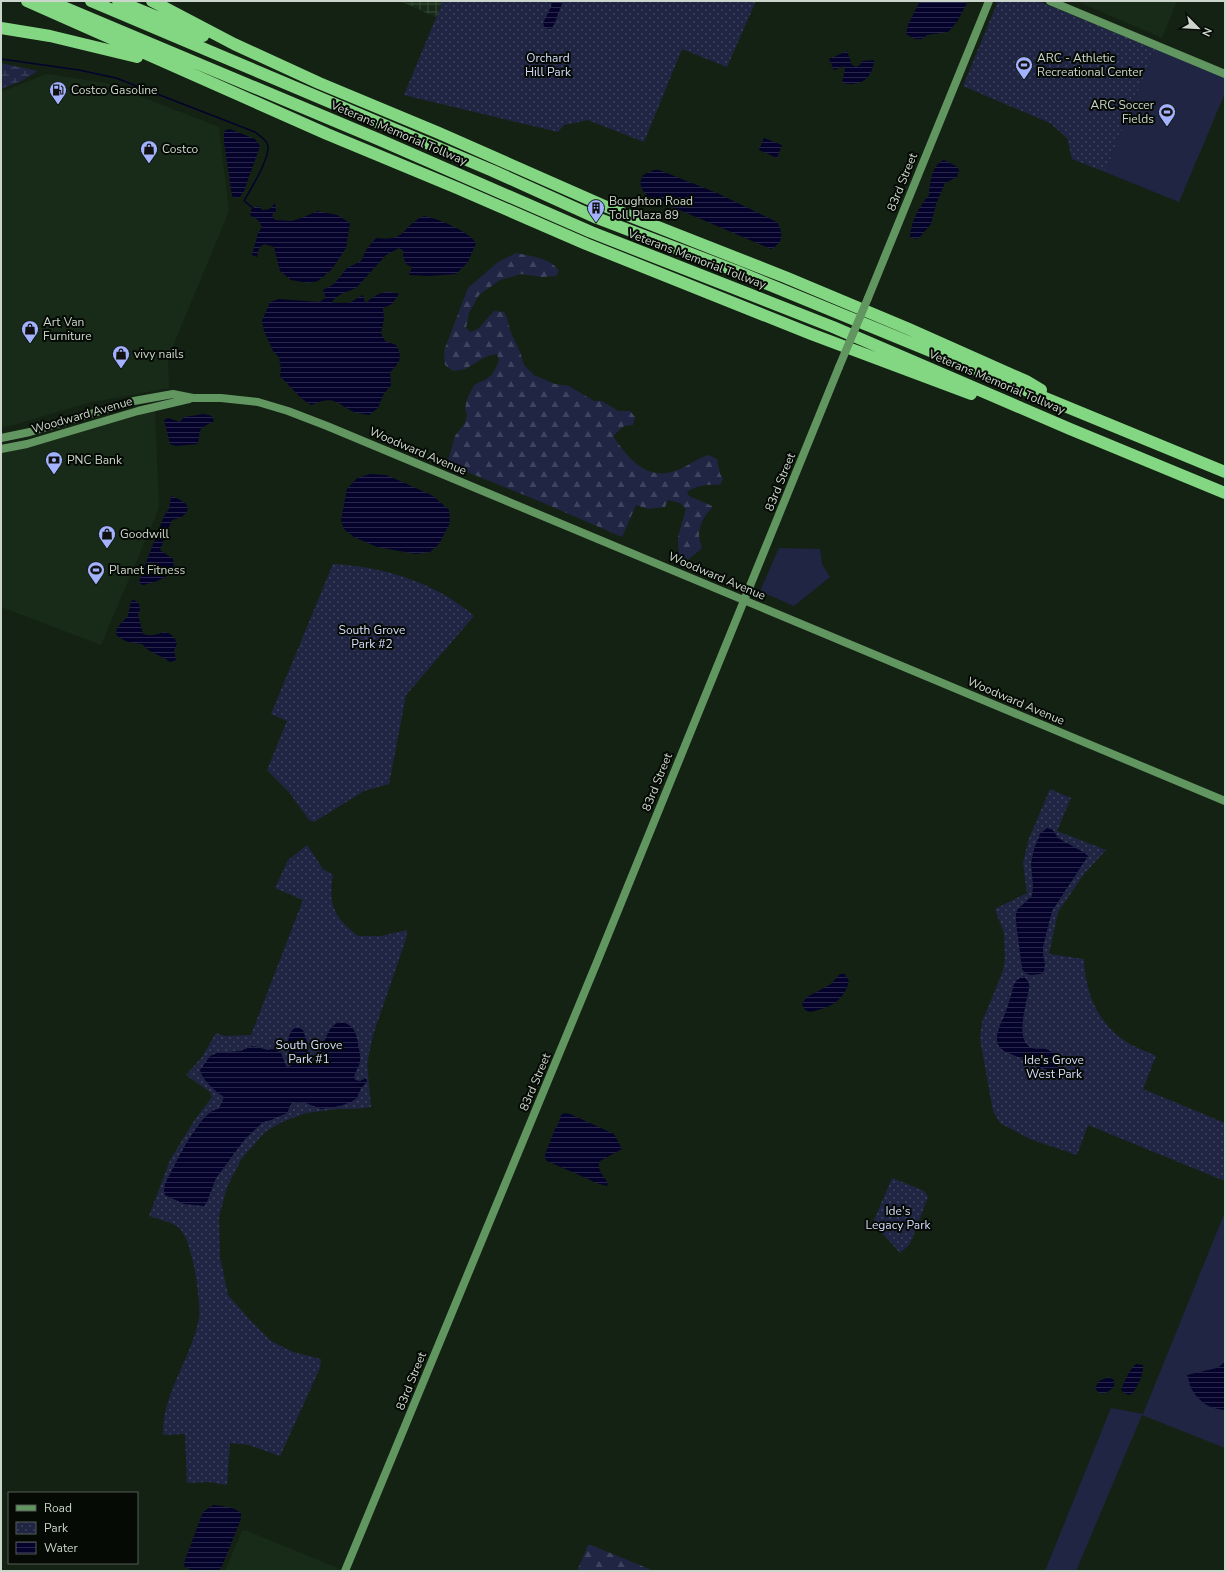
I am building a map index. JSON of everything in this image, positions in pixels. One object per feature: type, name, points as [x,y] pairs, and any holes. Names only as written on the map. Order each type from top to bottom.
[{"type":"highway","points":[[27,1],[327,134],[601,250],[933,381],[1070,429]]},
{"type":"highway","name":"Veterans Memorial Tollway","points":[[49,1],[380,140],[591,232],[833,327],[1070,429],[1225,493]]},
{"type":"highway","name":"Veterans Memorial Tollway","points":[[91,1],[493,171],[597,218],[736,271],[1225,472]]},
{"type":"highway","points":[[118,1],[300,77],[319,83]]},
{"type":"highway","points":[[152,1],[234,44],[319,83],[439,133],[602,205],[785,277],[909,329],[1026,381],[1089,416]]},
{"type":"highway","points":[[1,28],[50,36],[131,55],[213,84]]},
{"type":"main road","name":"83rd Street","points":[[345,1571],[548,1083],[989,1]]},
{"type":"main road","points":[[1050,1],[1225,74]]},
{"type":"main road","name":"Woodward Avenue","points":[[1,438],[30,432],[134,401],[173,394],[193,398],[237,399],[258,402],[288,411],[1225,801]]},
{"type":"main road","name":"Woodward Avenue","points":[[1,449],[27,444],[142,410],[193,398]]},
{"type":"shaded area","points":[[400,1],[443,1],[436,17]]},
{"type":"shaded area","points":[[1076,1],[1177,1],[1162,38]]},
{"type":"shaded area","points":[[47,74],[106,83],[219,127],[229,211],[168,358],[169,388],[88,403],[10,426],[1,427],[1,92]]},
{"type":"shaded area","points":[[155,409],[159,508],[101,645],[1,607],[1,453],[95,428]]},
{"type":"shaded area","points":[[242,1531],[247,1531],[338,1568],[337,1571],[225,1571]]},
{"type":"green space","name":"Orchard Hill Park","points":[[443,1],[756,1],[727,67],[682,49],[644,142],[588,120],[564,125],[558,132],[404,95]]},
{"type":"green space","points":[[998,1],[1038,1],[1155,49],[1105,172],[1072,159],[1067,138],[1050,123],[963,86]]},
{"type":"green space","name":"ARC Soccer Fields","points":[[1155,49],[1225,78],[1225,93],[1179,202],[1105,172]]},
{"type":"green space","points":[[1,63],[38,71],[21,81],[1,89]]},
{"type":"green space","points":[[516,253],[546,260],[559,271],[556,276],[542,277],[521,274],[500,280],[479,295],[469,313],[466,328],[470,332],[478,329],[494,311],[504,312],[524,365],[534,375],[555,384],[569,386],[594,401],[602,401],[618,411],[630,411],[635,417],[633,425],[624,426],[613,436],[625,452],[639,466],[655,473],[665,473],[680,469],[700,458],[709,455],[717,459],[720,474],[723,479],[720,485],[712,484],[694,488],[687,492],[689,496],[712,506],[703,520],[699,531],[702,548],[689,559],[679,564],[678,537],[686,509],[680,503],[668,500],[665,507],[648,509],[636,505],[622,537],[539,501],[447,464],[455,436],[465,423],[467,415],[465,409],[467,399],[474,385],[483,381],[492,374],[499,360],[497,354],[492,355],[483,358],[465,369],[453,371],[445,365],[444,351],[468,288],[498,262]]},
{"type":"green space","points":[[779,548],[820,549],[822,564],[830,577],[794,606],[760,591]]},
{"type":"green space","name":"South Grove Park #2","points":[[333,564],[371,569],[408,578],[443,594],[474,616],[406,695],[389,784],[364,791],[314,822],[309,820],[289,792],[267,770],[287,721],[271,714]]},
{"type":"green space","name":"Ide's Grove West Park","points":[[1050,789],[1071,798],[1057,831],[1106,850],[1084,874],[1058,912],[1049,954],[1084,959],[1090,994],[1094,1005],[1107,1025],[1125,1041],[1156,1056],[1143,1089],[1225,1123],[1225,1181],[1088,1125],[1077,1155],[1030,1139],[1000,1123],[993,1111],[980,1039],[982,1022],[1003,971],[1005,959],[1004,933],[995,909],[1027,893],[1023,863],[1028,841]]},
{"type":"green space","name":"South Grove Park #1","points":[[307,845],[323,869],[333,875],[331,895],[332,902],[343,923],[358,936],[381,936],[407,930],[406,939],[373,1035],[367,1064],[371,1107],[306,1113],[282,1122],[265,1132],[242,1158],[227,1187],[219,1217],[220,1257],[228,1295],[271,1341],[293,1352],[321,1359],[320,1368],[280,1456],[249,1445],[230,1443],[227,1485],[209,1482],[187,1483],[185,1434],[163,1435],[167,1405],[190,1347],[199,1318],[197,1285],[190,1250],[183,1232],[175,1225],[149,1216],[170,1160],[194,1121],[212,1097],[210,1092],[186,1075],[202,1057],[216,1033],[225,1036],[251,1035],[303,900],[275,888],[288,860]]},
{"type":"green space","name":"Ide's Legacy Park","points":[[892,1178],[922,1190],[928,1197],[909,1245],[900,1253],[875,1225],[874,1220]]},
{"type":"green space","points":[[1225,1212],[1225,1448],[1142,1415],[1076,1571],[1045,1571],[1111,1408],[1143,1414]]},
{"type":"green space","points":[[588,1545],[591,1545],[654,1571],[577,1571]]},
{"type":"water","points":[[552,1],[563,1],[551,29],[545,28],[543,23],[551,7]]},
{"type":"water","points":[[920,1],[968,1],[957,22],[948,32],[927,35],[922,39],[915,39],[906,34],[908,25]]},
{"type":"water","points":[[847,51],[852,65],[856,67],[860,65],[862,61],[874,60],[873,67],[868,77],[854,84],[842,83],[845,69],[844,66],[834,70],[829,59]]},
{"type":"water","points":[[230,129],[255,139],[260,146],[244,191],[240,197],[236,198],[232,196],[224,141],[224,132]]},
{"type":"water","points":[[764,138],[782,145],[777,158],[759,150]]},
{"type":"water","points":[[944,160],[956,166],[959,170],[957,177],[945,183],[936,204],[931,224],[919,238],[916,239],[910,237],[916,214],[929,195],[934,170],[940,162]]},
{"type":"water","points":[[654,170],[659,170],[717,193],[777,222],[781,234],[780,240],[771,249],[649,197],[643,191],[640,183],[643,175]]},
{"type":"water","points":[[275,203],[276,211],[272,215],[275,220],[292,221],[317,211],[337,215],[350,223],[346,248],[332,269],[318,281],[308,283],[291,280],[280,271],[274,247],[264,244],[259,248],[257,257],[252,255],[258,233],[262,227],[258,220],[250,215],[252,208],[259,206],[262,210],[270,209]]},
{"type":"water","points":[[424,216],[453,226],[467,234],[476,243],[468,262],[456,274],[429,276],[409,275],[412,267],[406,264],[403,256],[404,251],[399,248],[386,255],[356,288],[341,294],[333,300],[333,303],[349,303],[363,295],[365,303],[381,293],[389,292],[399,294],[392,304],[383,308],[384,319],[381,333],[385,341],[396,345],[400,357],[390,372],[391,385],[383,395],[378,408],[369,415],[357,413],[331,400],[326,400],[311,405],[301,398],[280,376],[281,369],[279,357],[273,351],[264,331],[262,321],[270,302],[279,299],[319,302],[326,298],[323,290],[334,284],[347,268],[361,261],[366,250],[376,238],[386,239],[399,236],[416,220]]},
{"type":"water","points":[[204,414],[212,416],[214,421],[201,429],[197,444],[176,446],[170,444],[164,420],[168,418],[180,422],[184,417]]},
{"type":"water","points":[[370,474],[386,475],[407,484],[433,496],[449,510],[450,523],[439,544],[430,552],[416,554],[377,547],[354,537],[344,529],[341,520],[347,489],[357,478]]},
{"type":"water","points":[[171,496],[185,503],[188,508],[183,516],[172,520],[160,550],[173,559],[174,565],[169,574],[165,577],[143,585],[139,583],[140,578],[164,516],[169,509]]},
{"type":"water","points":[[134,600],[140,606],[138,615],[143,634],[152,635],[165,632],[171,635],[177,644],[174,650],[176,660],[170,662],[148,650],[142,644],[131,643],[116,634],[117,628],[128,616],[131,601]]},
{"type":"water","points":[[1047,828],[1053,830],[1058,838],[1088,856],[1052,911],[1043,947],[1045,964],[1044,971],[1041,974],[1030,975],[1025,973],[1022,969],[1016,913],[1018,909],[1032,896],[1033,886],[1031,863],[1034,849],[1040,834]]},
{"type":"water","points":[[840,974],[845,974],[849,981],[844,994],[840,999],[824,1008],[810,1012],[805,1010],[802,1004],[807,997],[831,984]]},
{"type":"water","points":[[1024,976],[1029,983],[1022,1027],[1025,1042],[1032,1048],[1046,1049],[1057,1055],[1059,1062],[1057,1072],[1049,1071],[1004,1051],[997,1042],[998,1032],[1014,984],[1017,980]]},
{"type":"water","points":[[339,1022],[352,1027],[357,1039],[360,1053],[360,1063],[355,1074],[355,1080],[360,1081],[366,1078],[367,1082],[361,1088],[357,1098],[340,1106],[321,1109],[306,1103],[292,1102],[287,1113],[263,1122],[245,1139],[216,1178],[204,1206],[184,1204],[165,1195],[165,1184],[188,1140],[204,1118],[212,1111],[219,1109],[224,1097],[209,1085],[201,1074],[200,1070],[210,1056],[217,1053],[240,1051],[253,1046],[268,1050],[274,1049],[281,1053],[286,1066],[288,1067],[292,1062],[288,1047],[290,1033],[297,1027],[303,1030],[308,1045],[307,1050],[310,1062],[317,1062],[327,1034],[334,1025]]},
{"type":"water","points":[[564,1113],[570,1114],[614,1134],[622,1149],[600,1161],[599,1164],[601,1173],[608,1183],[607,1186],[596,1183],[547,1161],[545,1158],[555,1129],[561,1115]]},
{"type":"water","points":[[1225,1362],[1225,1410],[1214,1408],[1201,1401],[1191,1388],[1187,1375],[1217,1368]]},
{"type":"water","points":[[1136,1364],[1143,1365],[1141,1377],[1133,1393],[1130,1395],[1126,1394],[1121,1390],[1129,1373]]},
{"type":"water","points":[[1109,1377],[1114,1380],[1114,1387],[1104,1393],[1097,1391],[1095,1388],[1099,1381]]},
{"type":"water","points":[[213,1505],[235,1509],[241,1513],[241,1519],[219,1571],[193,1571],[184,1566],[185,1560],[203,1512]]},
{"type":"waterway","points":[[1,59],[79,70],[116,78],[255,132],[267,143],[268,148],[267,155],[260,172],[244,201],[253,208]]},
{"type":"place","name":"ARC - Athletic Recreational Center","points":[[1024,80]]},
{"type":"place","name":"Costco Gasoline","points":[[58,105]]},
{"type":"place","name":"ARC Soccer Fields","points":[[1167,127]]},
{"type":"place","name":"Costco","points":[[149,164]]},
{"type":"place","name":"Boughton Road Toll Plaza 89","points":[[596,223]]},
{"type":"place","name":"Art Van Furniture","points":[[30,344]]},
{"type":"place","name":"vivy nails","points":[[121,369]]},
{"type":"place","name":"PNC Bank","points":[[54,475]]},
{"type":"place","name":"Goodwill","points":[[107,549]]},
{"type":"place","name":"Planet Fitness","points":[[96,585]]}]
